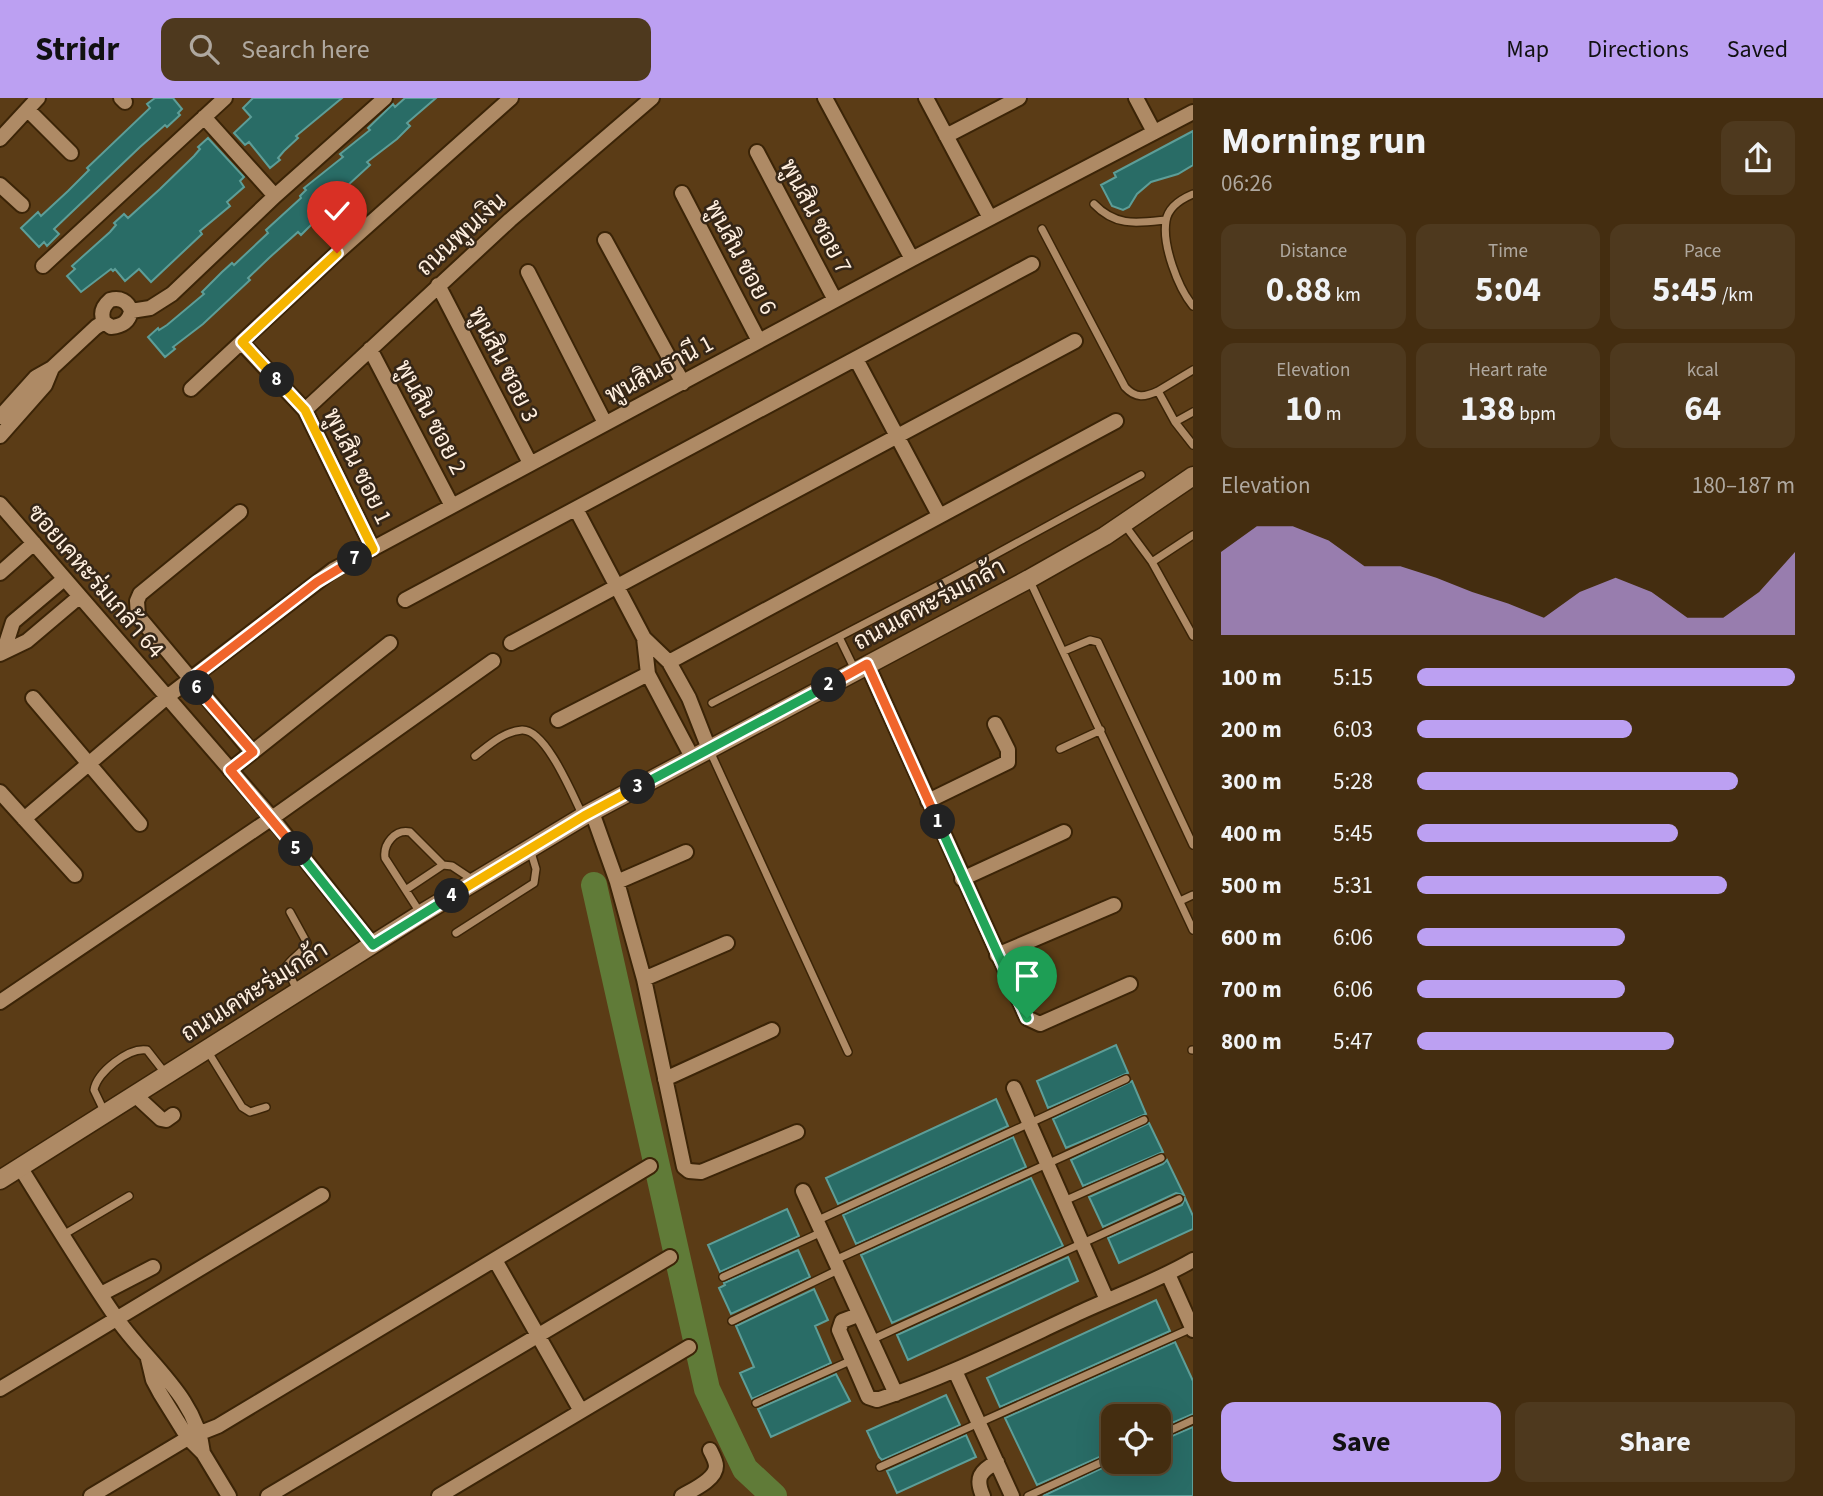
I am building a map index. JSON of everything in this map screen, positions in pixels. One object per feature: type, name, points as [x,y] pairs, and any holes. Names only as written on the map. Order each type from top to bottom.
[{"type":"street","points":[[0,139],[38,98]]},
{"type":"street","points":[[43,266],[225,98]]},
{"type":"street","points":[[131,311],[150,308],[172,295],[275,196],[385,98]]},
{"type":"street","points":[[191,389],[337,253],[511,98]]},
{"type":"street","name":"ถนนพูนเงิน","points":[[305,410],[510,220],[652,98]]},
{"type":"street","points":[[826,98],[912,259]]},
{"type":"street","points":[[926,98],[990,218]]},
{"type":"street","points":[[946,136],[1019,98]]},
{"type":"street","points":[[1136,98],[1154,132]]},
{"type":"street","points":[[27,110],[71,153]]},
{"type":"street","name":"พูนสินธานี 1","points":[[24,819],[167,697],[333,570],[835,300],[1193,112]]},
{"type":"street","points":[[204,117],[275,196]]},
{"type":"street","name":"พูนสิน ซอย 7","points":[[757,152],[835,300]]},
{"type":"street","points":[[1,186],[22,205]]},
{"type":"street","name":"พูนสิน ซอย 6","points":[[682,193],[759,341]]},
{"type":"street","points":[[605,240],[683,383]]},
{"type":"street","points":[[405,600],[1032,264]]},
{"type":"street","points":[[528,272],[605,423]]},
{"type":"street","name":"พูนสิน ซอย 3","points":[[438,285],[530,463]]},
{"type":"street","points":[[121,299],[126,302],[131,311],[128,321],[111,327],[104,321],[103,309],[110,300],[121,299]]},
{"type":"street","points":[[0,417],[36,377],[52,368],[104,321]]},
{"type":"street","points":[[511,643],[1075,341]]},
{"type":"street","name":"พูนสิน ซอย 1","points":[[242,342],[305,410],[373,549]]},
{"type":"street","name":"พูนสิน ซอย 2","points":[[370,349],[452,506]]},
{"type":"street","points":[[856,359],[939,515]]},
{"type":"street","points":[[0,436],[45,385],[52,368]]},
{"type":"street","points":[[669,662],[1116,421]]},
{"type":"street","name":"ถนนเคหะร่มเกล้า","points":[[0,1180],[421,914],[588,814],[1029,579],[1124,524],[1193,476]]},
{"type":"street","name":"ซอยเคหะร่มเกล้า 64","points":[[0,504],[272,818],[373,945]]},
{"type":"street","points":[[576,509],[644,638],[669,662],[689,698],[701,753]]},
{"type":"street","points":[[240,512],[140,594],[137,601],[138,617],[253,752]]},
{"type":"street","points":[[0,573],[34,543]]},
{"type":"street","points":[[2,652],[13,622],[64,579]]},
{"type":"street","points":[[2,652],[26,641],[79,597]]},
{"type":"street","points":[[644,638],[648,674],[701,753]]},
{"type":"street","points":[[230,770],[390,643]]},
{"type":"street","points":[[0,1002],[272,818],[493,661]]},
{"type":"street","points":[[861,667],[928,801],[1027,1018],[1040,1024],[1130,984]]},
{"type":"street","points":[[558,720],[648,674]]},
{"type":"street","points":[[657,689],[677,678]]},
{"type":"street","points":[[33,698],[140,824]]},
{"type":"street","points":[[928,801],[1009,762],[1008,750],[995,724]]},
{"type":"street","points":[[0,792],[75,875]]},
{"type":"street","points":[[588,814],[617,882],[644,979],[682,1163],[688,1171],[701,1172],[797,1132]]},
{"type":"street","points":[[962,879],[1064,832]]},
{"type":"street","points":[[617,882],[686,852]]},
{"type":"street","points":[[997,955],[1114,905]]},
{"type":"street","points":[[644,979],[727,943]]},
{"type":"street","points":[[665,1079],[772,1030]]},
{"type":"street","points":[[1014,1088],[1107,1300]]},
{"type":"street","points":[[135,1095],[161,1119],[166,1120],[173,1115]]},
{"type":"street","points":[[91,1496],[194,1436],[218,1426],[650,1166]]},
{"type":"street","points":[[20,1167],[116,1318],[148,1359],[165,1374],[194,1436],[229,1496]]},
{"type":"street","points":[[803,1191],[896,1394]]},
{"type":"street","points":[[0,1389],[322,1195]]},
{"type":"street","points":[[268,1496],[670,1257]]},
{"type":"street","points":[[495,1260],[581,1411]]},
{"type":"street","points":[[858,1315],[842,1321],[838,1326],[850,1361],[868,1397],[877,1400],[955,1371],[1168,1274],[1193,1260]]},
{"type":"street","points":[[101,1294],[153,1267]]},
{"type":"street","points":[[1168,1274],[1192,1329]]},
{"type":"street","points":[[439,1496],[689,1347]]},
{"type":"street","points":[[955,1371],[1012,1496]]},
{"type":"street","points":[[682,1496],[708,1480],[714,1473],[716,1465],[710,1450]]},
{"type":"street","points":[[983,1496],[978,1485],[979,1475],[985,1468],[997,1462]]},
{"type":"lane","points":[[1193,194],[1181,199],[1166,220],[1173,268],[1186,298],[1193,306]]},
{"type":"lane","points":[[1094,204],[1105,215],[1116,220],[1166,220]]},
{"type":"lane","points":[[1042,229],[1131,394],[1145,397],[1193,370]]},
{"type":"lane","points":[[1158,391],[1175,422],[1193,445]]},
{"type":"lane","points":[[1175,422],[1193,412]]},
{"type":"lane","points":[[712,704],[1141,475]]},
{"type":"lane","points":[[1124,524],[1152,562],[1193,636]]},
{"type":"lane","points":[[1152,562],[1193,535]]},
{"type":"lane","points":[[1029,579],[1193,930]]},
{"type":"lane","points":[[839,637],[861,667]]},
{"type":"lane","points":[[1064,651],[1090,640],[1098,642],[1193,845]]},
{"type":"lane","points":[[1060,749],[1101,730]]},
{"type":"lane","points":[[475,756],[499,738],[513,732],[531,731],[548,750],[588,814]]},
{"type":"lane","points":[[701,753],[848,1052]]},
{"type":"lane","points":[[421,914],[385,858],[384,849],[387,842],[404,831],[411,832],[443,866]]},
{"type":"lane","points":[[456,933],[534,883],[536,869],[530,849]]},
{"type":"lane","points":[[407,889],[443,866],[452,866],[475,881]]},
{"type":"lane","points":[[1180,901],[1193,895]]},
{"type":"lane","points":[[290,912],[307,943],[303,951],[289,961],[286,967],[299,992]]},
{"type":"lane","points":[[105,1114],[94,1090],[94,1084],[103,1070],[140,1049],[147,1050],[167,1075]]},
{"type":"lane","points":[[207,1050],[242,1107],[250,1112],[266,1107]]},
{"type":"lane","points":[[723,1278],[819,1227],[1126,1079]]},
{"type":"lane","points":[[732,1321],[836,1266],[1144,1120]]},
{"type":"lane","points":[[1064,1201],[1161,1158]]},
{"type":"lane","points":[[63,1235],[129,1196]]},
{"type":"lane","points":[[870,1340],[1179,1199]]},
{"type":"lane","points":[[880,1467],[1192,1329]]},
{"type":"lane","points":[[756,1403],[850,1361]]},
{"type":"lane","points":[[1171,1430],[1193,1420]]},
{"type":"lane","points":[[1028,1496],[1101,1463]]},
{"type":"building","points":[[155,98],[173,98],[182,109],[178,113],[180,115],[140,147],[54,229],[59,234],[47,246],[44,242],[39,247],[21,228],[38,212],[41,216],[68,191],[89,170],[87,168],[150,108],[147,104]]},
{"type":"building","points":[[253,98],[342,98],[296,136],[298,138],[270,168],[249,142],[245,145],[234,133],[251,117],[243,108]]},
{"type":"building","points":[[405,98],[436,98],[407,123],[410,126],[397,139],[367,162],[370,165],[312,218],[315,221],[301,235],[298,232],[269,258],[248,278],[250,280],[165,357],[148,337],[204,294],[202,292],[222,272],[232,263],[234,265],[268,233],[266,230],[301,198],[306,190],[304,188],[343,157],[340,154],[370,130],[368,128],[393,104],[395,107]]},
{"type":"building","points":[[1193,131],[1193,165],[1178,174],[1151,182],[1137,194],[1129,207],[1123,210],[1112,206],[1101,185],[1116,177],[1114,173]]},
{"type":"building","points":[[208,138],[244,177],[240,181],[244,187],[227,202],[230,206],[200,231],[202,234],[151,282],[139,269],[125,281],[115,269],[111,269],[81,292],[67,276],[75,269],[72,266],[110,232],[116,225],[114,223],[124,214],[128,218],[160,189],[194,156],[200,149],[198,147]]},
{"type":"building","points":[[1116,1045],[1128,1073],[1048,1108],[1037,1081]]},
{"type":"building","points":[[1132,1081],[1146,1114],[1066,1148],[1053,1119]]},
{"type":"building","points":[[996,1099],[1008,1126],[838,1204],[826,1178]]},
{"type":"building","points":[[1149,1123],[1163,1152],[1083,1186],[1071,1160]]},
{"type":"building","points":[[1013,1137],[1026,1167],[856,1244],[843,1215]]},
{"type":"building","points":[[1167,1160],[1184,1195],[1176,1193],[1103,1227],[1089,1197]]},
{"type":"building","points":[[1031,1178],[1063,1246],[892,1323],[861,1255]]},
{"type":"building","points":[[1185,1198],[1193,1216],[1193,1229],[1119,1263],[1108,1238],[1182,1205]]},
{"type":"building","points":[[787,1209],[799,1236],[720,1272],[708,1245]]},
{"type":"building","points":[[798,1250],[810,1277],[731,1314],[719,1288],[725,1285],[724,1283]]},
{"type":"building","points":[[1068,1257],[1078,1281],[908,1360],[897,1335]]},
{"type":"building","points":[[814,1289],[828,1320],[815,1326],[831,1363],[752,1399],[740,1373],[754,1367],[736,1326]]},
{"type":"building","points":[[1156,1300],[1170,1331],[1000,1407],[987,1378]]},
{"type":"building","points":[[1175,1342],[1193,1381],[1193,1414],[1171,1423],[1171,1404],[1101,1404],[1101,1456],[1037,1485],[1005,1418]]},
{"type":"building","points":[[836,1374],[850,1401],[771,1437],[758,1409]]},
{"type":"building","points":[[946,1395],[960,1425],[882,1460],[879,1457],[867,1431]]},
{"type":"building","points":[[1193,1427],[1193,1496],[1043,1496],[1101,1469],[1101,1474],[1171,1474],[1171,1436]]},
{"type":"building","points":[[966,1435],[976,1457],[897,1493],[887,1471]]},
{"type":"waterway","points":[[594,885],[707,1389],[745,1469],[774,1496]]},
{"type":"route","points":[[337,253],[242,342],[305,410],[373,549],[333,570],[190,680],[253,752],[230,770],[272,818],[373,945],[584,816],[867,664],[1027,1018]]}]
